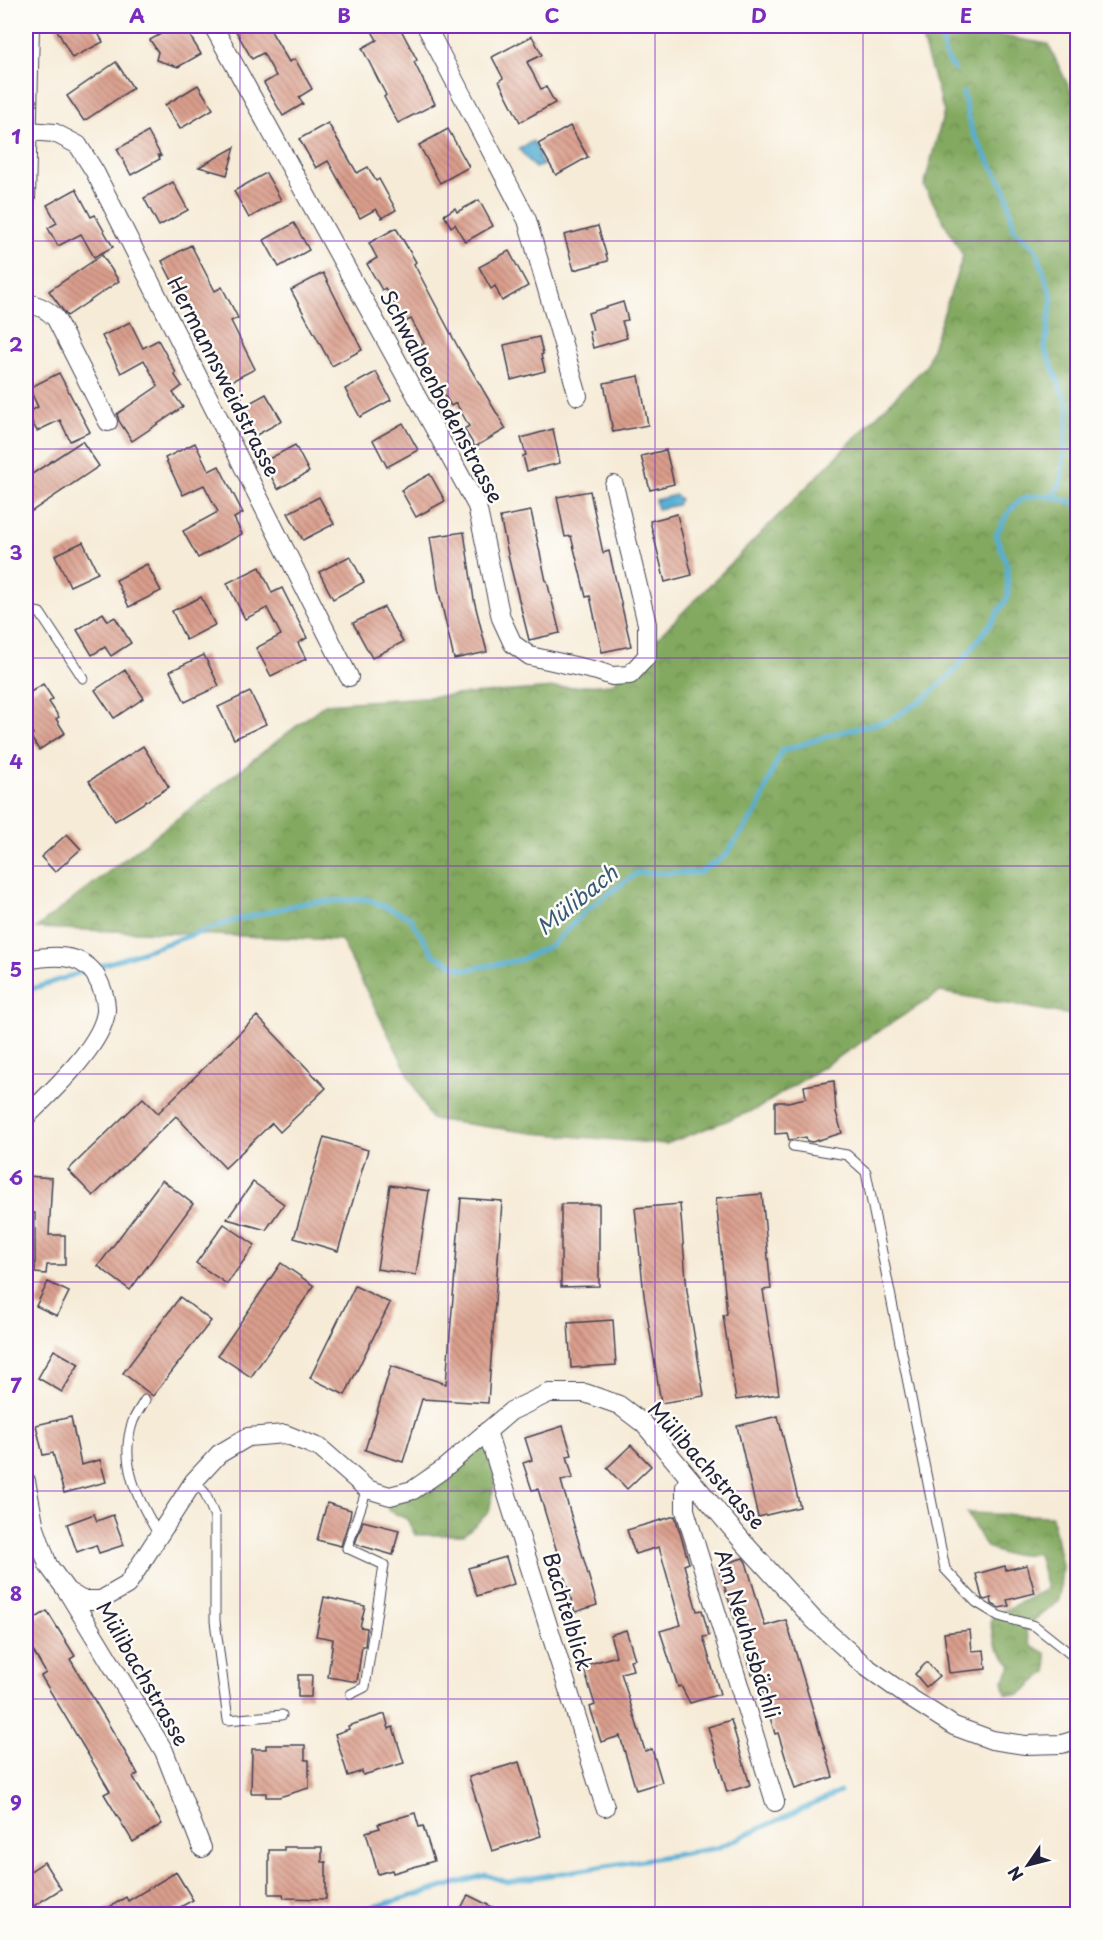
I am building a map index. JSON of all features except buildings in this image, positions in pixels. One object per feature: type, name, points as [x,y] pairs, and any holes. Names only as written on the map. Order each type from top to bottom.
[{"type":"street","points":[[26,198],[30,26]]},
{"type":"street","name":"Schwalbenbodenstrasse","points":[[213,26],[477,506],[501,618],[513,644],[530,656],[612,676],[630,675],[647,656],[647,624],[614,485]]},
{"type":"street","points":[[426,26],[527,220],[578,396]]},
{"type":"street","name":"Hermannsweidstrasse","points":[[28,131],[55,134],[78,145],[95,172],[349,677]]},
{"type":"street","points":[[26,303],[51,312],[56,319],[108,422]]},
{"type":"street","points":[[26,960],[74,957],[92,970],[103,987],[106,1015],[94,1041],[71,1071],[26,1117]]},
{"type":"street","name":"Mülibachstrasse","points":[[67,1591],[82,1600],[101,1600],[127,1586],[194,1481],[219,1454],[248,1437],[285,1434],[320,1448],[367,1489],[390,1496],[413,1490],[442,1470],[511,1411],[549,1393],[585,1393],[619,1405],[644,1424],[688,1478],[814,1620],[865,1666],[910,1698],[954,1726],[992,1740],[1025,1745],[1062,1744],[1077,1739]]},
{"type":"street","name":"Bachtelblick","points":[[487,1431],[605,1807]]},
{"type":"street","name":"Am Neuhusbächli","points":[[688,1478],[685,1487],[685,1510],[775,1802]]},
{"type":"street","name":"Mülibachstrasse","points":[[26,1481],[35,1528],[48,1565],[67,1591],[164,1751],[202,1848]]},
{"type":"lane","points":[[26,610],[40,613],[83,678]]},
{"type":"lane","points":[[793,1146],[847,1155],[866,1172],[945,1569],[976,1602],[999,1616],[1035,1626],[1077,1660]]},
{"type":"lane","points":[[145,1400],[133,1421],[129,1446],[130,1473],[140,1502],[159,1535]]},
{"type":"lane","points":[[194,1481],[205,1493],[215,1517],[215,1621],[228,1720],[282,1715]]},
{"type":"lane","points":[[351,1694],[365,1687],[384,1565],[347,1548],[367,1489]]},
{"type":"green space","points":[[918,26],[942,26],[1048,44],[1078,106],[1077,1016],[940,992],[757,1109],[666,1144],[532,1133],[431,1119],[341,940],[36,928],[325,704],[612,684],[926,366],[963,256],[924,186],[944,112]]},
{"type":"green space","points":[[483,1434],[499,1461],[489,1512],[464,1535],[415,1535],[407,1519],[388,1510],[390,1496]]},
{"type":"green space","points":[[967,1513],[1052,1516],[1062,1566],[1059,1601],[1025,1627],[1030,1645],[1046,1653],[1047,1672],[1019,1695],[1006,1694],[1003,1681],[1012,1666],[997,1648],[990,1623],[993,1616],[1047,1589],[1038,1554],[1002,1554],[985,1546]]},
{"type":"water","points":[[533,141],[543,165],[535,168],[519,149]]},
{"type":"water","points":[[675,495],[680,499],[677,505],[657,509],[655,500]]},
{"type":"waterway","points":[[942,41],[945,55],[954,69]]},
{"type":"waterway","points":[[963,93],[972,131],[1006,191],[1014,229],[1036,249],[1052,297],[1045,349],[1069,408],[1061,483],[1053,496]]},
{"type":"waterway","name":"Mülibach","points":[[94,968],[236,920],[304,903],[367,899],[409,917],[434,955],[464,970],[520,960],[552,945],[588,909],[637,873],[699,873],[725,856],[759,808],[782,751],[834,734],[890,720],[924,699],[952,674],[1008,597],[1007,565],[996,535],[1011,509],[1020,500],[1036,496],[1053,497],[1078,504]]},
{"type":"waterway","name":"Mülibach","points":[[26,991],[85,971]]},
{"type":"waterway","points":[[349,1914],[486,1875],[507,1882],[717,1848],[840,1792]]}]
